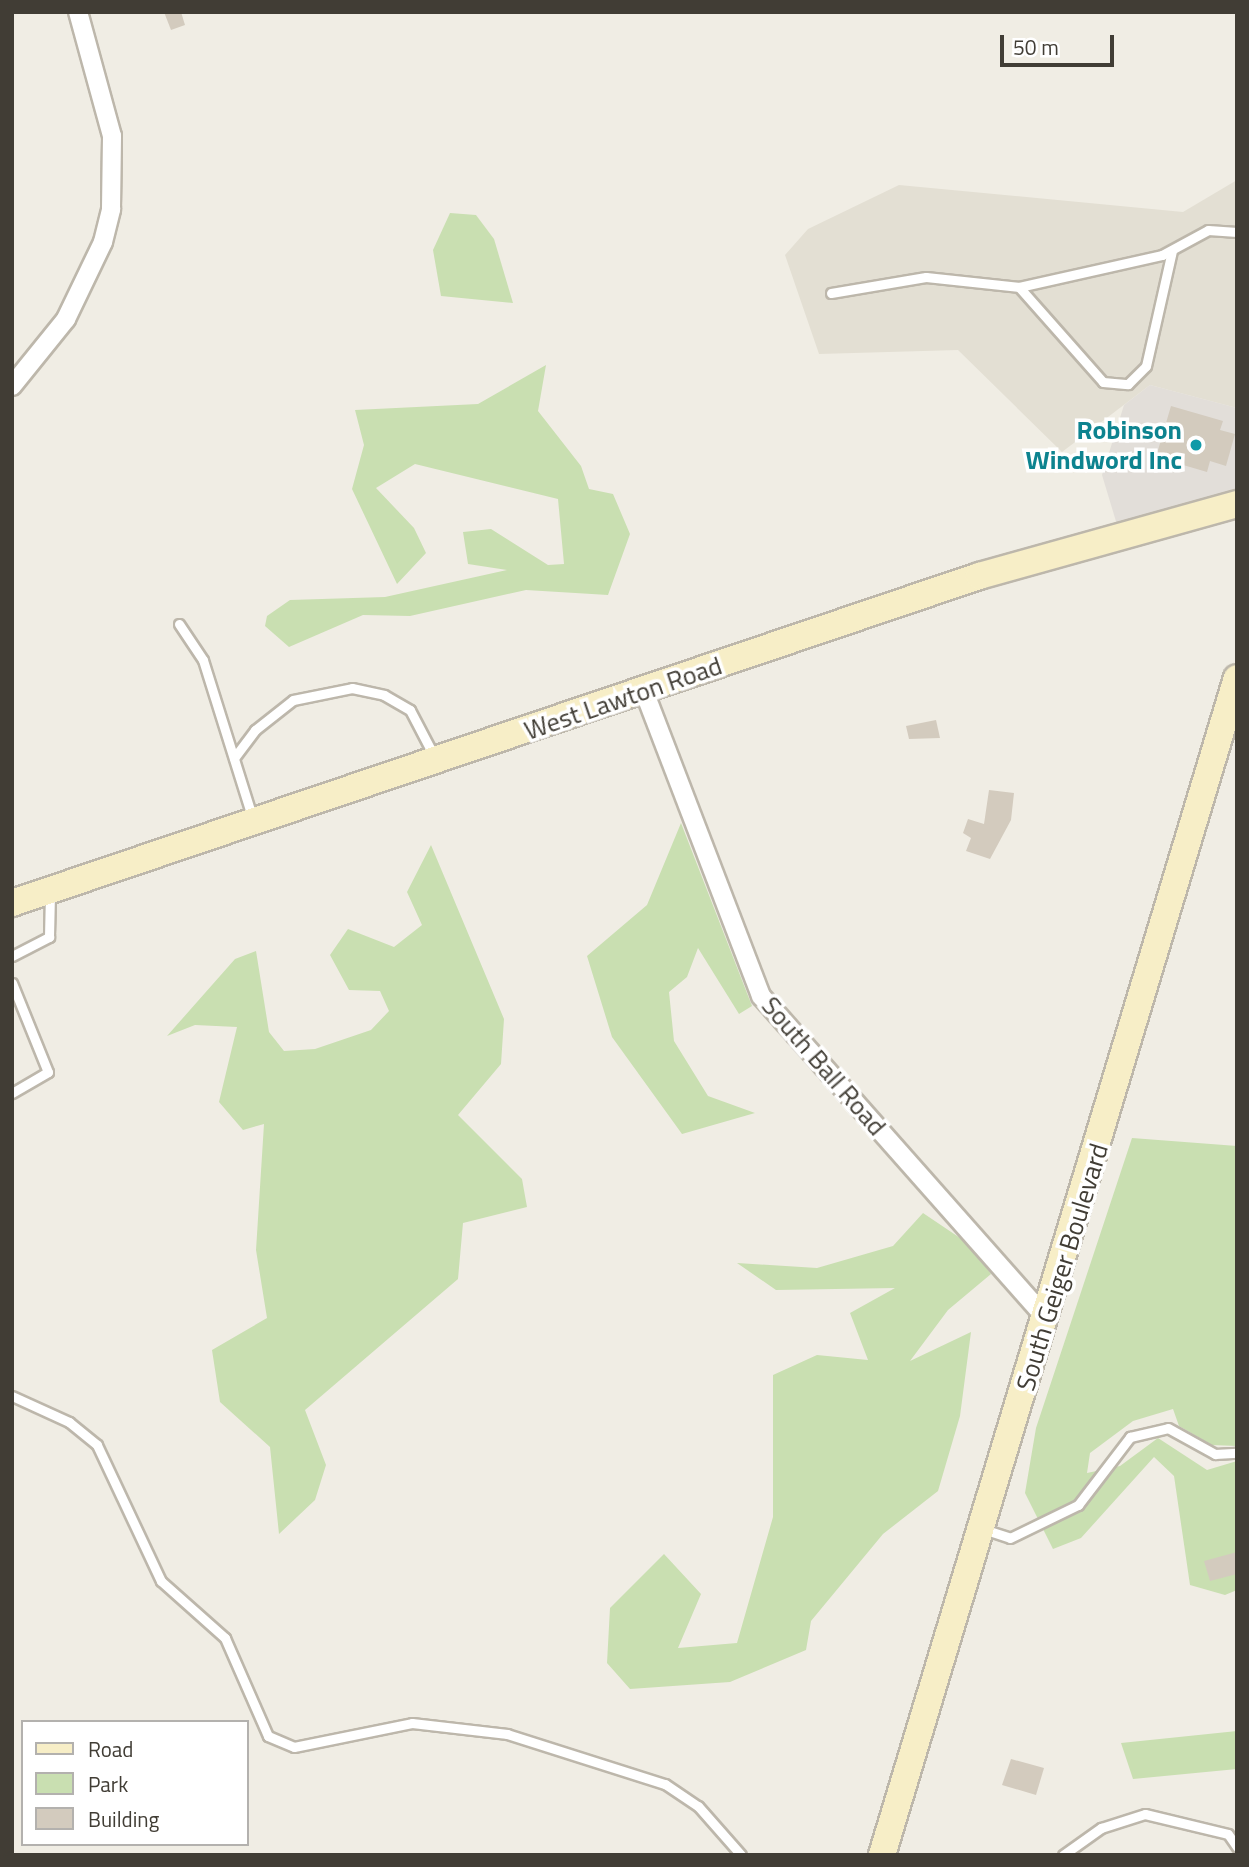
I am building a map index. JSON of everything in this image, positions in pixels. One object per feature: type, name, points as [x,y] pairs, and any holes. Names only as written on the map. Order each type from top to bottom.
[{"type":"street","points":[[12,386],[66,319],[103,242],[111,209],[112,136],[78,12]]},
{"type":"street","name":"West Lawton Road","points":[[12,903],[979,576],[1237,504]]},
{"type":"street","name":"South Geiger Boulevard","points":[[882,1855],[1047,1319],[1237,678]]},
{"type":"street","name":"South Ball Road","points":[[644,691],[761,996],[1047,1319]]},
{"type":"lane","points":[[831,293],[926,277],[1019,287],[1172,251],[1208,230],[1237,232]]},
{"type":"lane","points":[[1019,287],[1102,382],[1128,384],[1146,366],[1172,251]]},
{"type":"lane","points":[[179,624],[203,660],[254,822]]},
{"type":"lane","points":[[234,758],[255,730],[293,700],[352,688],[384,695],[410,710],[437,760]]},
{"type":"lane","points":[[12,956],[49,937],[50,891]]},
{"type":"lane","points":[[12,983],[48,1072],[12,1093]]},
{"type":"lane","points":[[12,1396],[69,1422],[97,1445],[161,1581],[225,1638],[268,1736],[295,1746],[412,1723],[507,1734],[665,1784],[698,1806],[741,1855]]},
{"type":"lane","points":[[982,1529],[1010,1538],[1078,1505],[1130,1437],[1168,1428],[1215,1454],[1237,1452]]},
{"type":"lane","points":[[1063,1855],[1101,1828],[1145,1814],[1228,1834],[1237,1847]]},
{"type":"shaded area","points":[[1237,180],[1237,408],[1150,385],[1062,452],[958,350],[819,354],[785,255],[808,229],[899,185],[1183,212]]},
{"type":"shaded area","points":[[1150,385],[1237,408],[1237,491],[1118,528],[1102,475],[1124,405]]},
{"type":"green space","points":[[450,213],[476,215],[494,239],[513,303],[441,296],[433,250]]},
{"type":"green space","points":[[546,365],[538,411],[581,466],[589,489],[613,494],[630,534],[608,595],[526,590],[410,616],[363,615],[289,647],[265,626],[267,616],[290,600],[385,597],[507,570],[468,564],[463,532],[491,529],[548,565],[564,564],[558,499],[415,464],[376,488],[414,528],[426,553],[397,584],[352,489],[364,445],[355,410],[478,404]]},
{"type":"green space","points":[[681,823],[752,1006],[739,1014],[698,948],[687,977],[669,992],[674,1041],[708,1096],[755,1113],[682,1134],[612,1037],[587,956],[647,905]]},
{"type":"green space","points":[[431,845],[504,1019],[501,1064],[458,1115],[522,1179],[527,1207],[463,1223],[458,1279],[305,1410],[326,1465],[315,1500],[279,1534],[270,1447],[220,1402],[212,1350],[267,1318],[256,1250],[264,1124],[243,1130],[219,1102],[237,1027],[195,1025],[167,1036],[235,959],[256,951],[269,1032],[284,1051],[315,1049],[371,1030],[389,1011],[380,991],[349,990],[330,955],[348,929],[394,947],[422,925],[407,892]]},
{"type":"green space","points":[[1132,1138],[1237,1146],[1237,1446],[1212,1445],[1179,1426],[1173,1409],[1133,1421],[1090,1453],[1087,1473],[1120,1466],[1158,1438],[1207,1470],[1237,1461],[1237,1590],[1225,1595],[1190,1585],[1174,1476],[1154,1457],[1081,1538],[1053,1549],[1025,1493],[1036,1428]]},
{"type":"green space","points":[[923,1213],[969,1244],[991,1274],[948,1310],[910,1361],[971,1332],[960,1416],[938,1491],[883,1534],[811,1621],[806,1650],[730,1682],[630,1689],[607,1663],[610,1608],[664,1554],[701,1594],[678,1648],[737,1643],[773,1517],[773,1375],[817,1355],[868,1360],[850,1313],[895,1288],[776,1290],[737,1263],[817,1268],[893,1246]]},
{"type":"green space","points":[[1237,1731],[1237,1769],[1133,1779],[1121,1743]]},
{"type":"building","points":[[164,12],[181,12],[185,25],[171,30]]},
{"type":"building","name":"Robinson Windword Inc","points":[[1171,406],[1223,421],[1220,430],[1235,434],[1226,466],[1210,461],[1207,472],[1156,457]]},
{"type":"building","points":[[936,720],[940,738],[909,739],[906,726]]},
{"type":"building","points":[[989,790],[1014,793],[1011,820],[990,859],[966,851],[971,838],[963,833],[968,819],[984,824]]},
{"type":"building","points":[[1237,1552],[1237,1574],[1210,1581],[1204,1561]]},
{"type":"building","points":[[1011,1759],[1044,1768],[1036,1795],[1002,1785]]},
{"type":"place","name":"Robinson Windword Inc","points":[[1196,445]]}]
